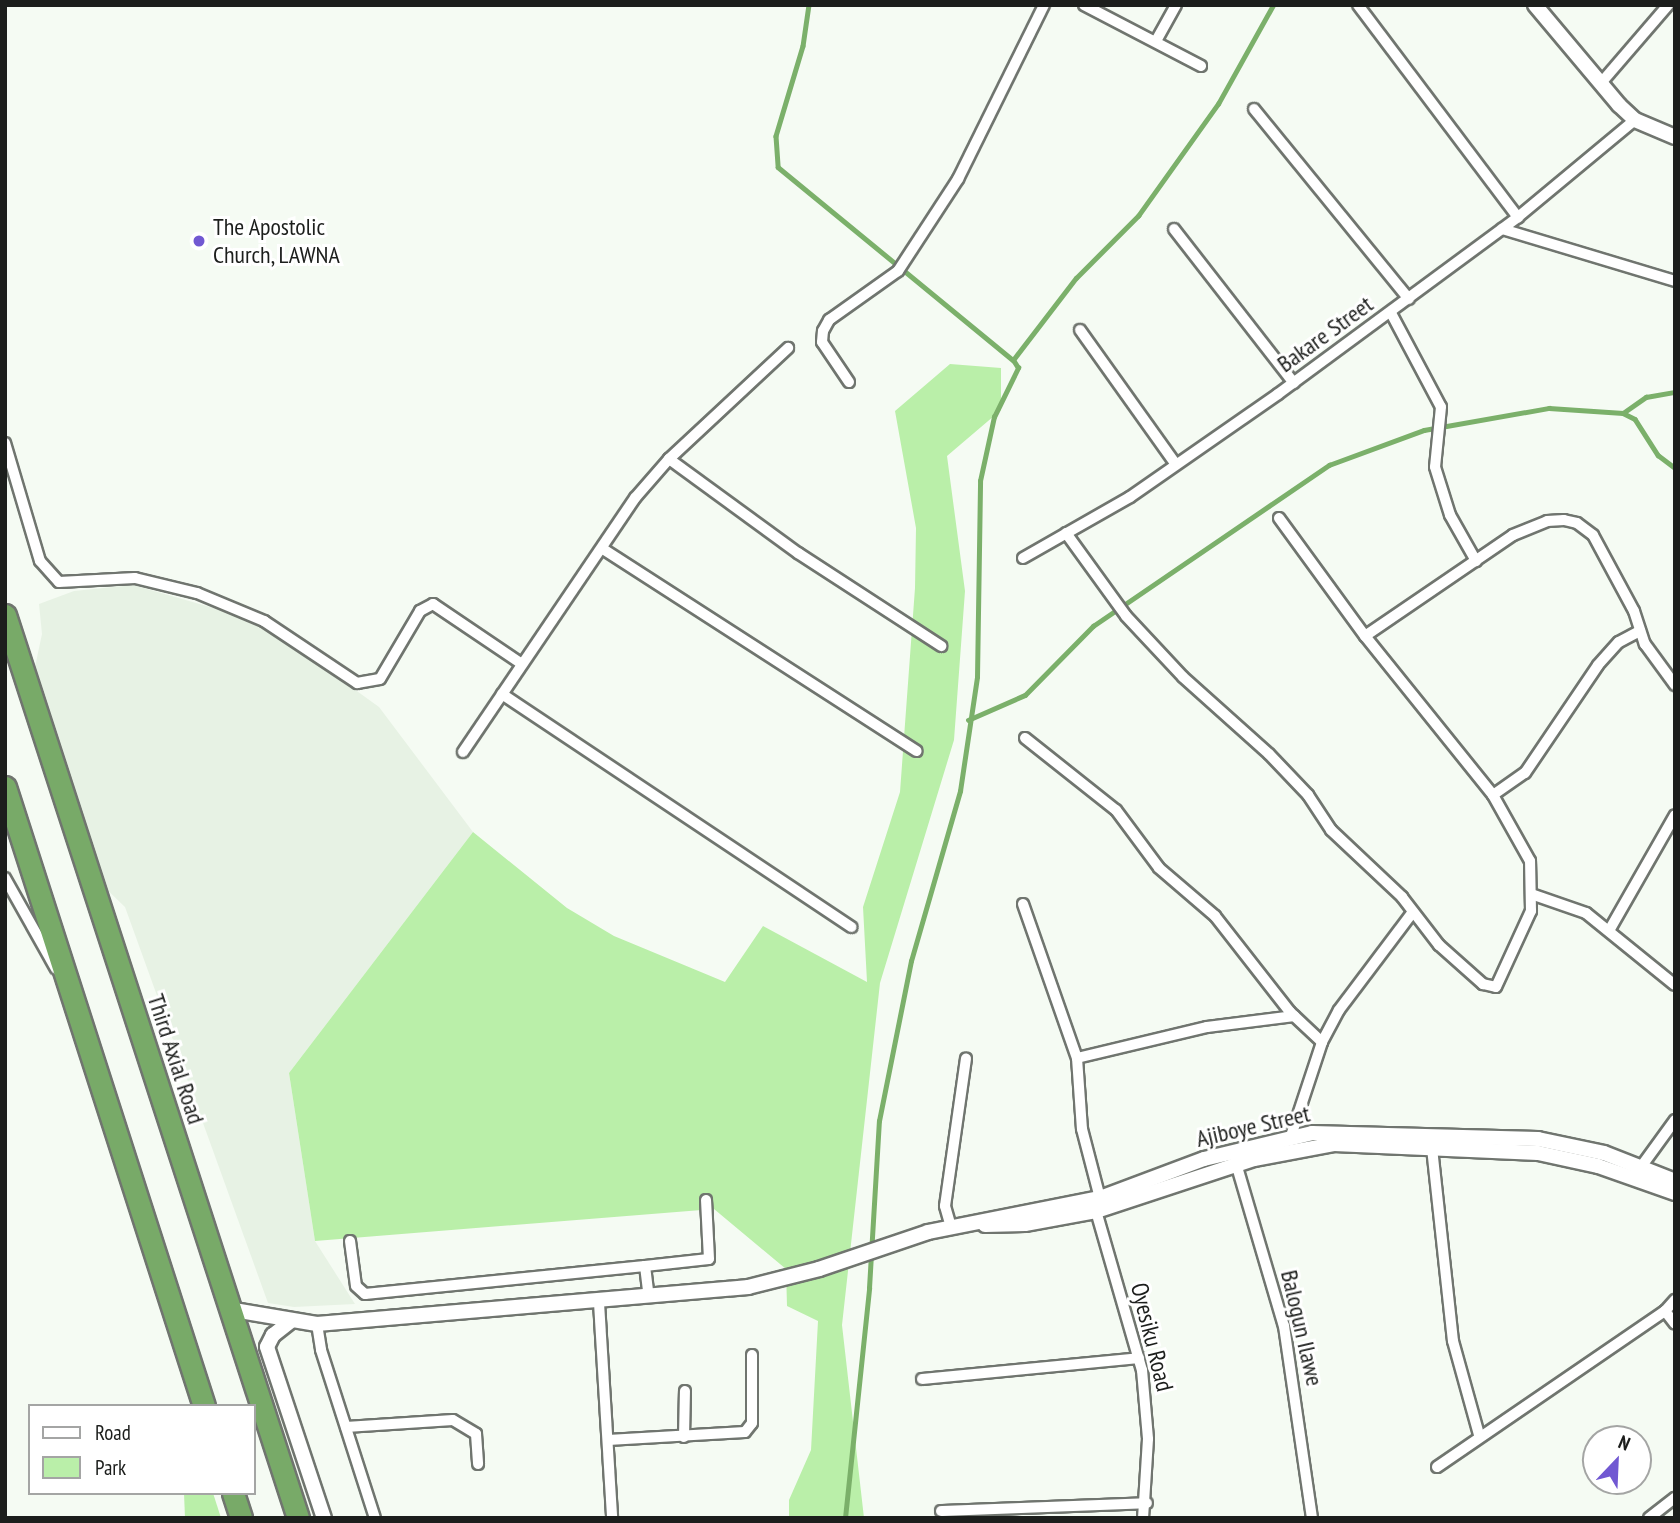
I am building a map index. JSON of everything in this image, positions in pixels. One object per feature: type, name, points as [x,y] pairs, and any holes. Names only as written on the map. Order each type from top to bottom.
[{"type":"highway","name":"Third Axial Road","points":[[5,615],[298,1518]]},
{"type":"highway","points":[[5,788],[203,1404]]},
{"type":"highway","points":[[234,1495],[241,1518]]},
{"type":"street","points":[[849,382],[822,342],[822,331],[829,320],[898,271],[958,179],[1031,40],[1044,5]]},
{"type":"street","points":[[1084,5],[1201,66]]},
{"type":"street","points":[[1156,41],[1176,5]]},
{"type":"street","points":[[1358,5],[1518,217]]},
{"type":"street","points":[[1535,5],[1635,120],[1675,137]]},
{"type":"street","points":[[1601,82],[1668,5]]},
{"type":"street","points":[[1254,109],[1409,299]]},
{"type":"street","name":"Bakare Street","points":[[1023,558],[1130,497],[1175,463],[1294,383],[1518,217],[1635,120]]},
{"type":"street","points":[[1174,229],[1294,383]]},
{"type":"street","points":[[1502,229],[1675,281]]},
{"type":"street","points":[[1391,313],[1441,407],[1436,434],[1435,467],[1443,498],[1476,561]]},
{"type":"street","points":[[1080,330],[1175,463]]},
{"type":"street","points":[[463,752],[635,498],[669,459],[788,348]]},
{"type":"street","points":[[5,443],[40,561],[59,582],[135,578],[197,593],[264,621],[357,684],[380,680],[420,611],[433,604],[522,664]]},
{"type":"street","points":[[669,459],[798,553],[941,646]]},
{"type":"street","points":[[1066,533],[1126,616],[1183,677],[1269,754],[1308,795],[1331,830],[1402,897],[1412,913],[1483,984],[1496,986],[1531,911],[1534,895],[1530,862],[1493,795],[1365,636],[1279,518]]},
{"type":"street","points":[[1365,636],[1529,527],[1547,520],[1577,523],[1593,535],[1640,631],[1675,685]]},
{"type":"street","points":[[603,549],[917,751]]},
{"type":"street","points":[[1493,795],[1525,773],[1598,665],[1619,642],[1640,631]]},
{"type":"street","points":[[502,694],[851,927]]},
{"type":"street","points":[[1025,738],[1116,810],[1159,868],[1214,916],[1294,1016],[1322,1042]]},
{"type":"street","points":[[1610,929],[1675,815]]},
{"type":"street","points":[[5,878],[39,943],[68,987]]},
{"type":"street","points":[[1534,895],[1586,913],[1610,929],[1675,985]]},
{"type":"street","name":"Oyesiku Road","points":[[1023,904],[1077,1058],[1082,1129],[1098,1204],[1139,1358],[1147,1404],[1147,1503],[1143,1518]]},
{"type":"street","points":[[1291,1136],[1322,1042],[1339,1010],[1412,913]]},
{"type":"street","points":[[1077,1058],[1207,1027],[1294,1016]]},
{"type":"street","points":[[953,1226],[945,1206],[966,1058]]},
{"type":"street","points":[[1637,1173],[1675,1120]]},
{"type":"street","name":"Ajiboye Street","points":[[228,1309],[317,1324],[600,1303],[748,1287],[953,1226],[1098,1204],[1291,1136],[1371,1132],[1538,1139],[1604,1153],[1637,1173]]},
{"type":"street","name":"Ajiboye Street","points":[[1234,1158],[1334,1144],[1564,1156],[1637,1173]]},
{"type":"street","points":[[1432,1148],[1454,1341],[1479,1435]]},
{"type":"street","name":"Balogun Ilawe","points":[[1234,1158],[1287,1340],[1312,1518]]},
{"type":"street","points":[[1637,1173],[1675,1181]]},
{"type":"street","points":[[1637,1173],[1675,1193]]},
{"type":"street","points":[[349,1241],[356,1286],[365,1294],[709,1259],[706,1200]]},
{"type":"street","points":[[645,1266],[649,1297]]},
{"type":"street","points":[[1437,1467],[1479,1435],[1665,1311],[1675,1300]]},
{"type":"street","points":[[600,1303],[612,1518]]},
{"type":"street","points":[[1665,1311],[1675,1324]]},
{"type":"street","points":[[291,1321],[273,1335],[267,1347],[324,1518]]},
{"type":"street","points":[[317,1324],[375,1518]]},
{"type":"street","points":[[608,1440],[746,1432],[752,1423],[752,1355]]},
{"type":"street","points":[[922,1379],[1139,1358]]},
{"type":"street","points":[[684,1437],[685,1391]]},
{"type":"street","points":[[346,1427],[453,1420],[476,1434],[478,1464]]},
{"type":"street","points":[[1649,1518],[1675,1498]]},
{"type":"street","points":[[941,1511],[1147,1503]]},
{"type":"shaded area","points":[[133,585],[238,615],[275,632],[379,707],[473,832],[289,1073],[315,1241],[355,1304],[294,1307],[268,1303],[125,907],[99,882],[32,681],[42,634],[39,604],[74,591]]},
{"type":"green space","points":[[950,364],[1001,368],[1001,410],[947,456],[965,591],[954,740],[880,983],[842,1325],[864,1518],[789,1518],[789,1500],[811,1450],[818,1321],[787,1306],[786,1269],[714,1209],[315,1241],[289,1073],[473,832],[567,908],[614,936],[725,982],[763,926],[867,982],[863,907],[900,792],[915,588],[916,528],[895,411]]},
{"type":"green space","points":[[184,1495],[214,1495],[221,1518],[185,1518]]},
{"type":"waterway","points":[[809,5],[803,46],[776,136],[778,167],[1013,360]]},
{"type":"waterway","points":[[845,1518],[869,1288],[879,1121],[911,961],[960,791],[977,677],[980,481],[994,417],[1018,368],[1013,360],[1076,278],[1138,216],[1218,104],[1273,5]]},
{"type":"waterway","points":[[968,720],[1025,695],[1093,626],[1329,465],[1424,430],[1549,408],[1623,413],[1646,397],[1675,392]]},
{"type":"waterway","points":[[1623,413],[1635,419],[1658,455],[1675,468]]},
{"type":"place","name":"The Apostolic Church, LAWNA","points":[[199,241]]}]
